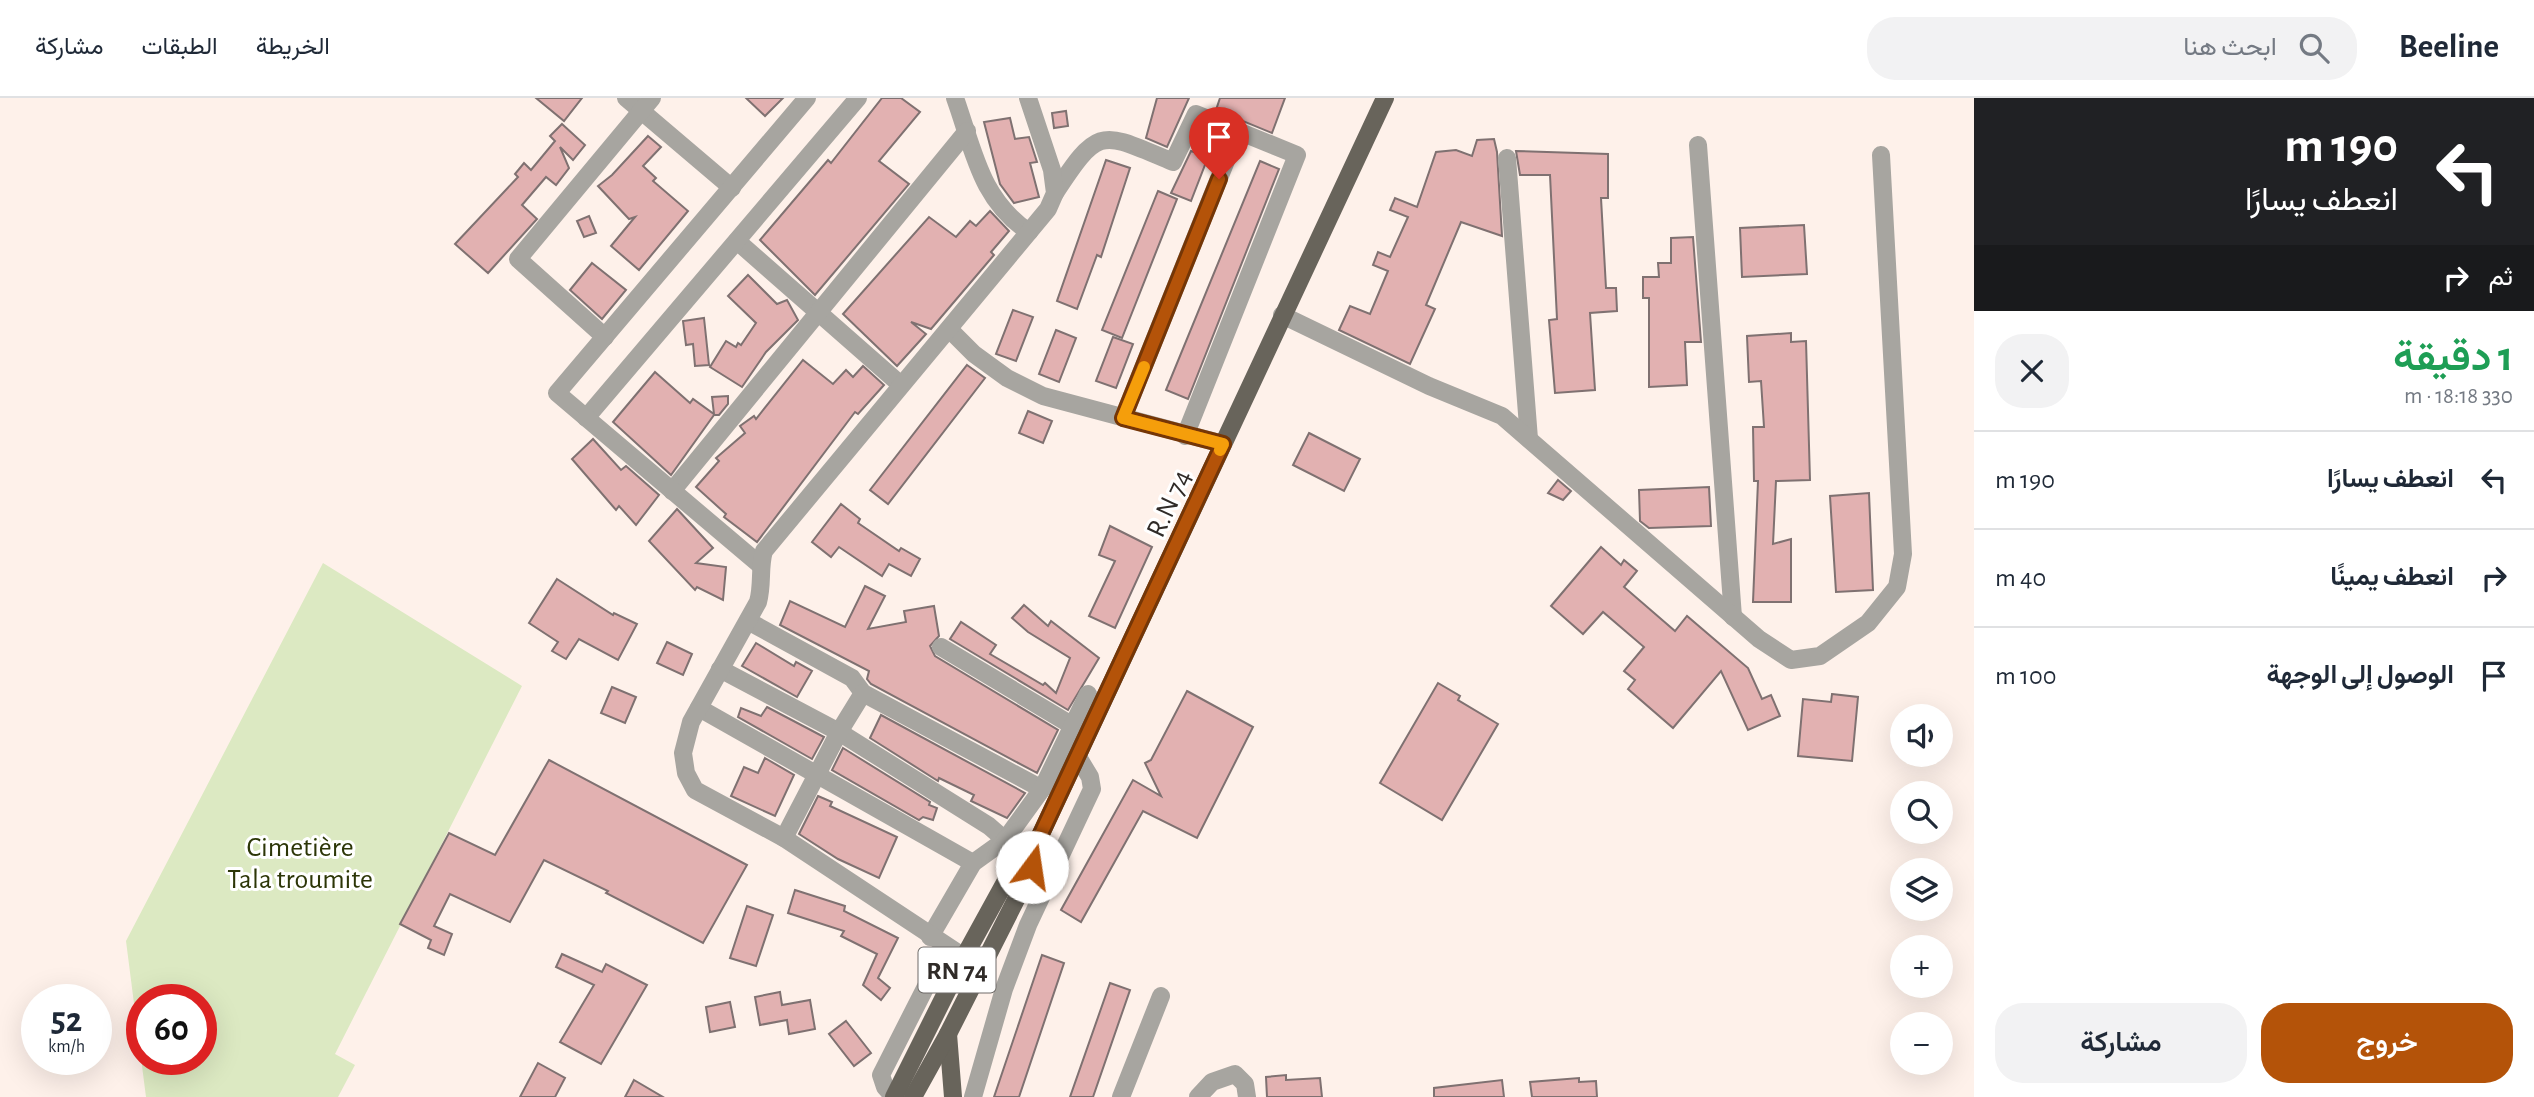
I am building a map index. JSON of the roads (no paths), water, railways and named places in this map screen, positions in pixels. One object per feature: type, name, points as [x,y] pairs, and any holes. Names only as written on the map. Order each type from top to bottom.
[{"type":"main road","name":"R.N 74","points":[[913,1097],[1030,872],[1034,848],[1385,98]]},
{"type":"main road","name":"R.N 74","points":[[894,1097],[964,957],[1017,861],[1034,848]]},
{"type":"main road","points":[[948,1034],[953,1097]]},
{"type":"street","points":[[626,98],[646,104],[732,188]]},
{"type":"street","points":[[760,565],[557,393],[807,98]]},
{"type":"street","points":[[586,418],[858,98]]},
{"type":"street","points":[[956,98],[986,185],[997,205],[1009,218],[1029,232]]},
{"type":"street","points":[[1028,98],[1052,170],[1055,193]]},
{"type":"street","points":[[605,337],[518,259],[646,104]]},
{"type":"street","points":[[964,957],[784,838],[695,790],[686,773],[683,753],[691,722],[758,602],[763,583],[760,565],[764,551],[1048,209],[1079,156],[1092,144],[1116,139],[1173,162],[1196,114],[1297,155],[1185,436]]},
{"type":"street","points":[[672,491],[967,131]]},
{"type":"street","points":[[1123,418],[1238,131]]},
{"type":"street","points":[[1698,145],[1733,617]]},
{"type":"street","points":[[1282,315],[1429,386],[1502,416],[1733,617],[1791,660],[1820,656],[1868,623],[1897,587],[1903,554],[1881,155]]},
{"type":"street","points":[[1507,158],[1529,439]]},
{"type":"street","points":[[737,241],[901,385]]},
{"type":"street","points":[[949,329],[974,354],[1007,378],[1042,396],[1223,444]]},
{"type":"street","points":[[748,621],[852,678],[863,693],[1042,789]]},
{"type":"street","points":[[940,647],[1073,726]]},
{"type":"street","points":[[720,670],[839,732],[989,826],[1005,840]]},
{"type":"street","points":[[784,838],[839,732],[863,693]]},
{"type":"street","points":[[930,937],[973,863],[1005,840],[1042,789],[1088,694]]},
{"type":"street","points":[[699,708],[973,863]]},
{"type":"street","points":[[972,1097],[1004,989],[1028,925],[1091,789],[1090,777],[1078,757]]},
{"type":"street","points":[[1034,848],[1060,856]]},
{"type":"street","points":[[894,1097],[884,1087],[881,1075],[946,947]]},
{"type":"street","points":[[1121,1097],[1161,996]]},
{"type":"street","points":[[1198,1097],[1212,1082],[1235,1074],[1245,1084],[1247,1097]]},
{"type":"park label","name":"Cimetière Tala troumite","points":[[300,862]]}]
